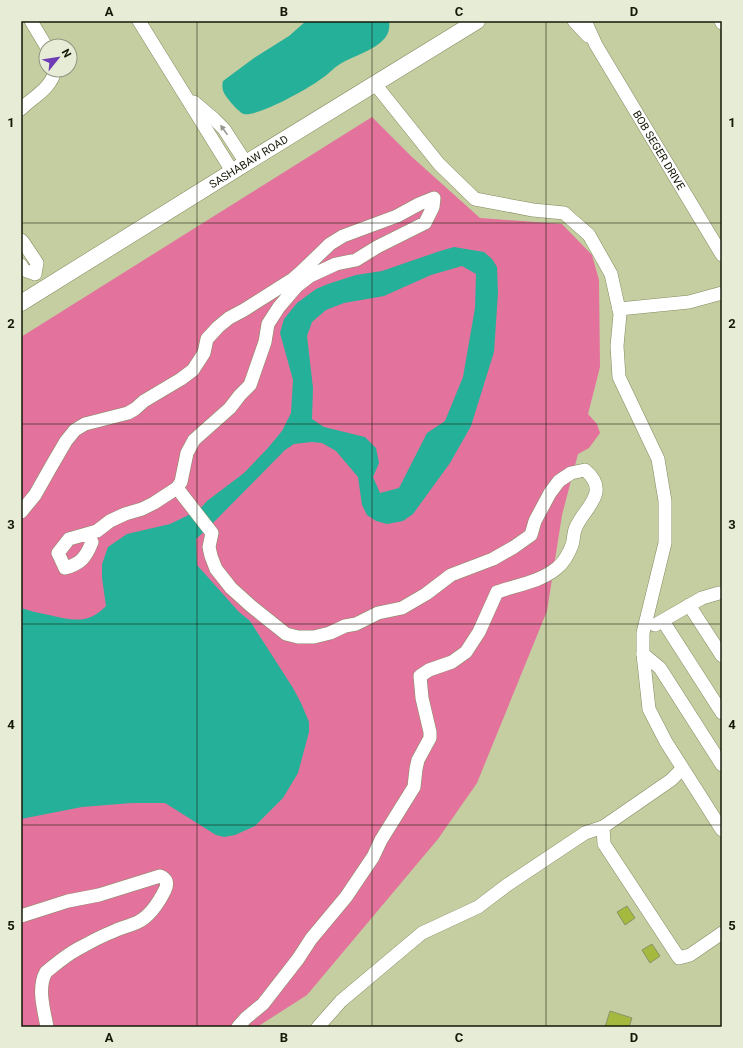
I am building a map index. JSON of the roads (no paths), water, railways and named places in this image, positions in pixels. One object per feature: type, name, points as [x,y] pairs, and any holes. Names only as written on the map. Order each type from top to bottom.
[{"type":"main road","name":"SASHABAW ROAD","points":[[21,303],[477,21]]},
{"type":"lane","points":[[31,21],[41,38]]},
{"type":"lane","points":[[139,21],[186,96],[219,124],[239,167]]},
{"type":"lane","name":"BOB SEGER DRIVE","points":[[574,21],[596,45]]},
{"type":"lane","name":"BOB SEGER DRIVE","points":[[585,21],[596,45],[722,255]]},
{"type":"lane","points":[[21,109],[47,87],[54,78]]},
{"type":"lane","points":[[375,84],[439,164],[475,199],[533,210],[564,213],[589,235],[611,274],[620,314],[617,346],[619,378],[658,459],[665,501],[665,542],[643,633],[643,654],[649,709],[682,769],[722,830]]},
{"type":"lane","points":[[21,512],[35,495],[63,447],[75,430],[85,424],[128,413],[144,401],[181,379],[193,370],[204,353],[207,339],[218,326],[293,279],[330,244],[342,236],[397,216],[434,198],[433,207],[425,223],[356,260],[336,264],[310,276],[297,286],[279,307],[268,324],[265,342],[250,385],[240,394],[230,408],[194,440],[187,453],[181,482],[177,488],[142,509],[110,521],[97,531],[69,539],[58,553],[65,568],[76,566],[87,553],[92,542]]},
{"type":"lane","points":[[21,240],[37,263],[35,274]]},
{"type":"lane","points":[[21,265],[24,270],[35,274],[44,288]]},
{"type":"lane","points":[[619,309],[689,302],[722,293]]},
{"type":"lane","points":[[177,488],[212,533],[209,547],[211,556],[216,569],[231,588],[286,634],[298,637],[314,637],[330,633],[345,626],[356,624],[378,613],[402,608],[426,594],[451,575],[493,559],[514,547],[531,535],[535,521],[550,493],[559,481],[571,473],[585,470],[591,475],[597,488],[594,502],[575,528],[572,545],[557,568],[530,582],[497,592],[479,632],[466,652],[452,662],[429,670],[420,676],[422,698],[429,725],[430,738],[418,760],[414,787],[381,840],[373,856],[346,897],[311,939],[298,959],[263,1004],[246,1018],[238,1027]]},
{"type":"lane","points":[[643,633],[689,604],[702,598],[721,594]]},
{"type":"lane","points":[[689,604],[722,656]]},
{"type":"lane","points":[[663,621],[722,713]]},
{"type":"lane","points":[[643,654],[660,668],[722,765]]},
{"type":"lane","points":[[318,1027],[341,1001],[422,933],[478,907],[507,885],[585,833],[603,827],[671,780],[682,769]]},
{"type":"lane","points":[[603,827],[604,844],[679,958],[690,955],[722,933]]},
{"type":"lane","points":[[21,916],[68,901],[99,895],[160,876],[165,878],[167,881],[167,886],[159,901],[145,918],[111,932],[74,951],[46,972],[41,990],[47,1027]]},
{"type":"water","points":[[306,21],[389,21],[389,28],[385,38],[381,42],[370,50],[335,67],[324,77],[306,89],[260,111],[251,114],[244,114],[241,112],[224,93],[222,86],[223,81],[254,58],[289,36]]},
{"type":"water","points":[[454,247],[484,252],[492,259],[497,267],[498,293],[494,352],[471,426],[450,463],[413,514],[403,521],[387,524],[376,521],[367,515],[362,505],[358,477],[336,451],[322,443],[312,442],[294,444],[285,450],[196,539],[197,565],[239,612],[250,621],[293,688],[309,722],[309,732],[298,773],[283,798],[255,826],[235,835],[224,837],[216,835],[165,803],[132,803],[82,807],[21,819],[21,608],[79,620],[86,619],[99,612],[106,606],[102,578],[102,564],[108,547],[127,534],[170,524],[199,510],[207,501],[244,473],[282,431],[291,413],[293,380],[280,333],[284,319],[297,303],[316,289],[328,284],[356,275],[382,271]],"holes":[[[462,266],[476,274],[475,308],[463,377],[445,421],[427,433],[399,488],[380,493],[373,477],[379,463],[376,448],[365,437],[324,427],[312,419],[313,388],[307,336],[312,322],[326,310],[344,303],[384,296],[431,275]]]}]
